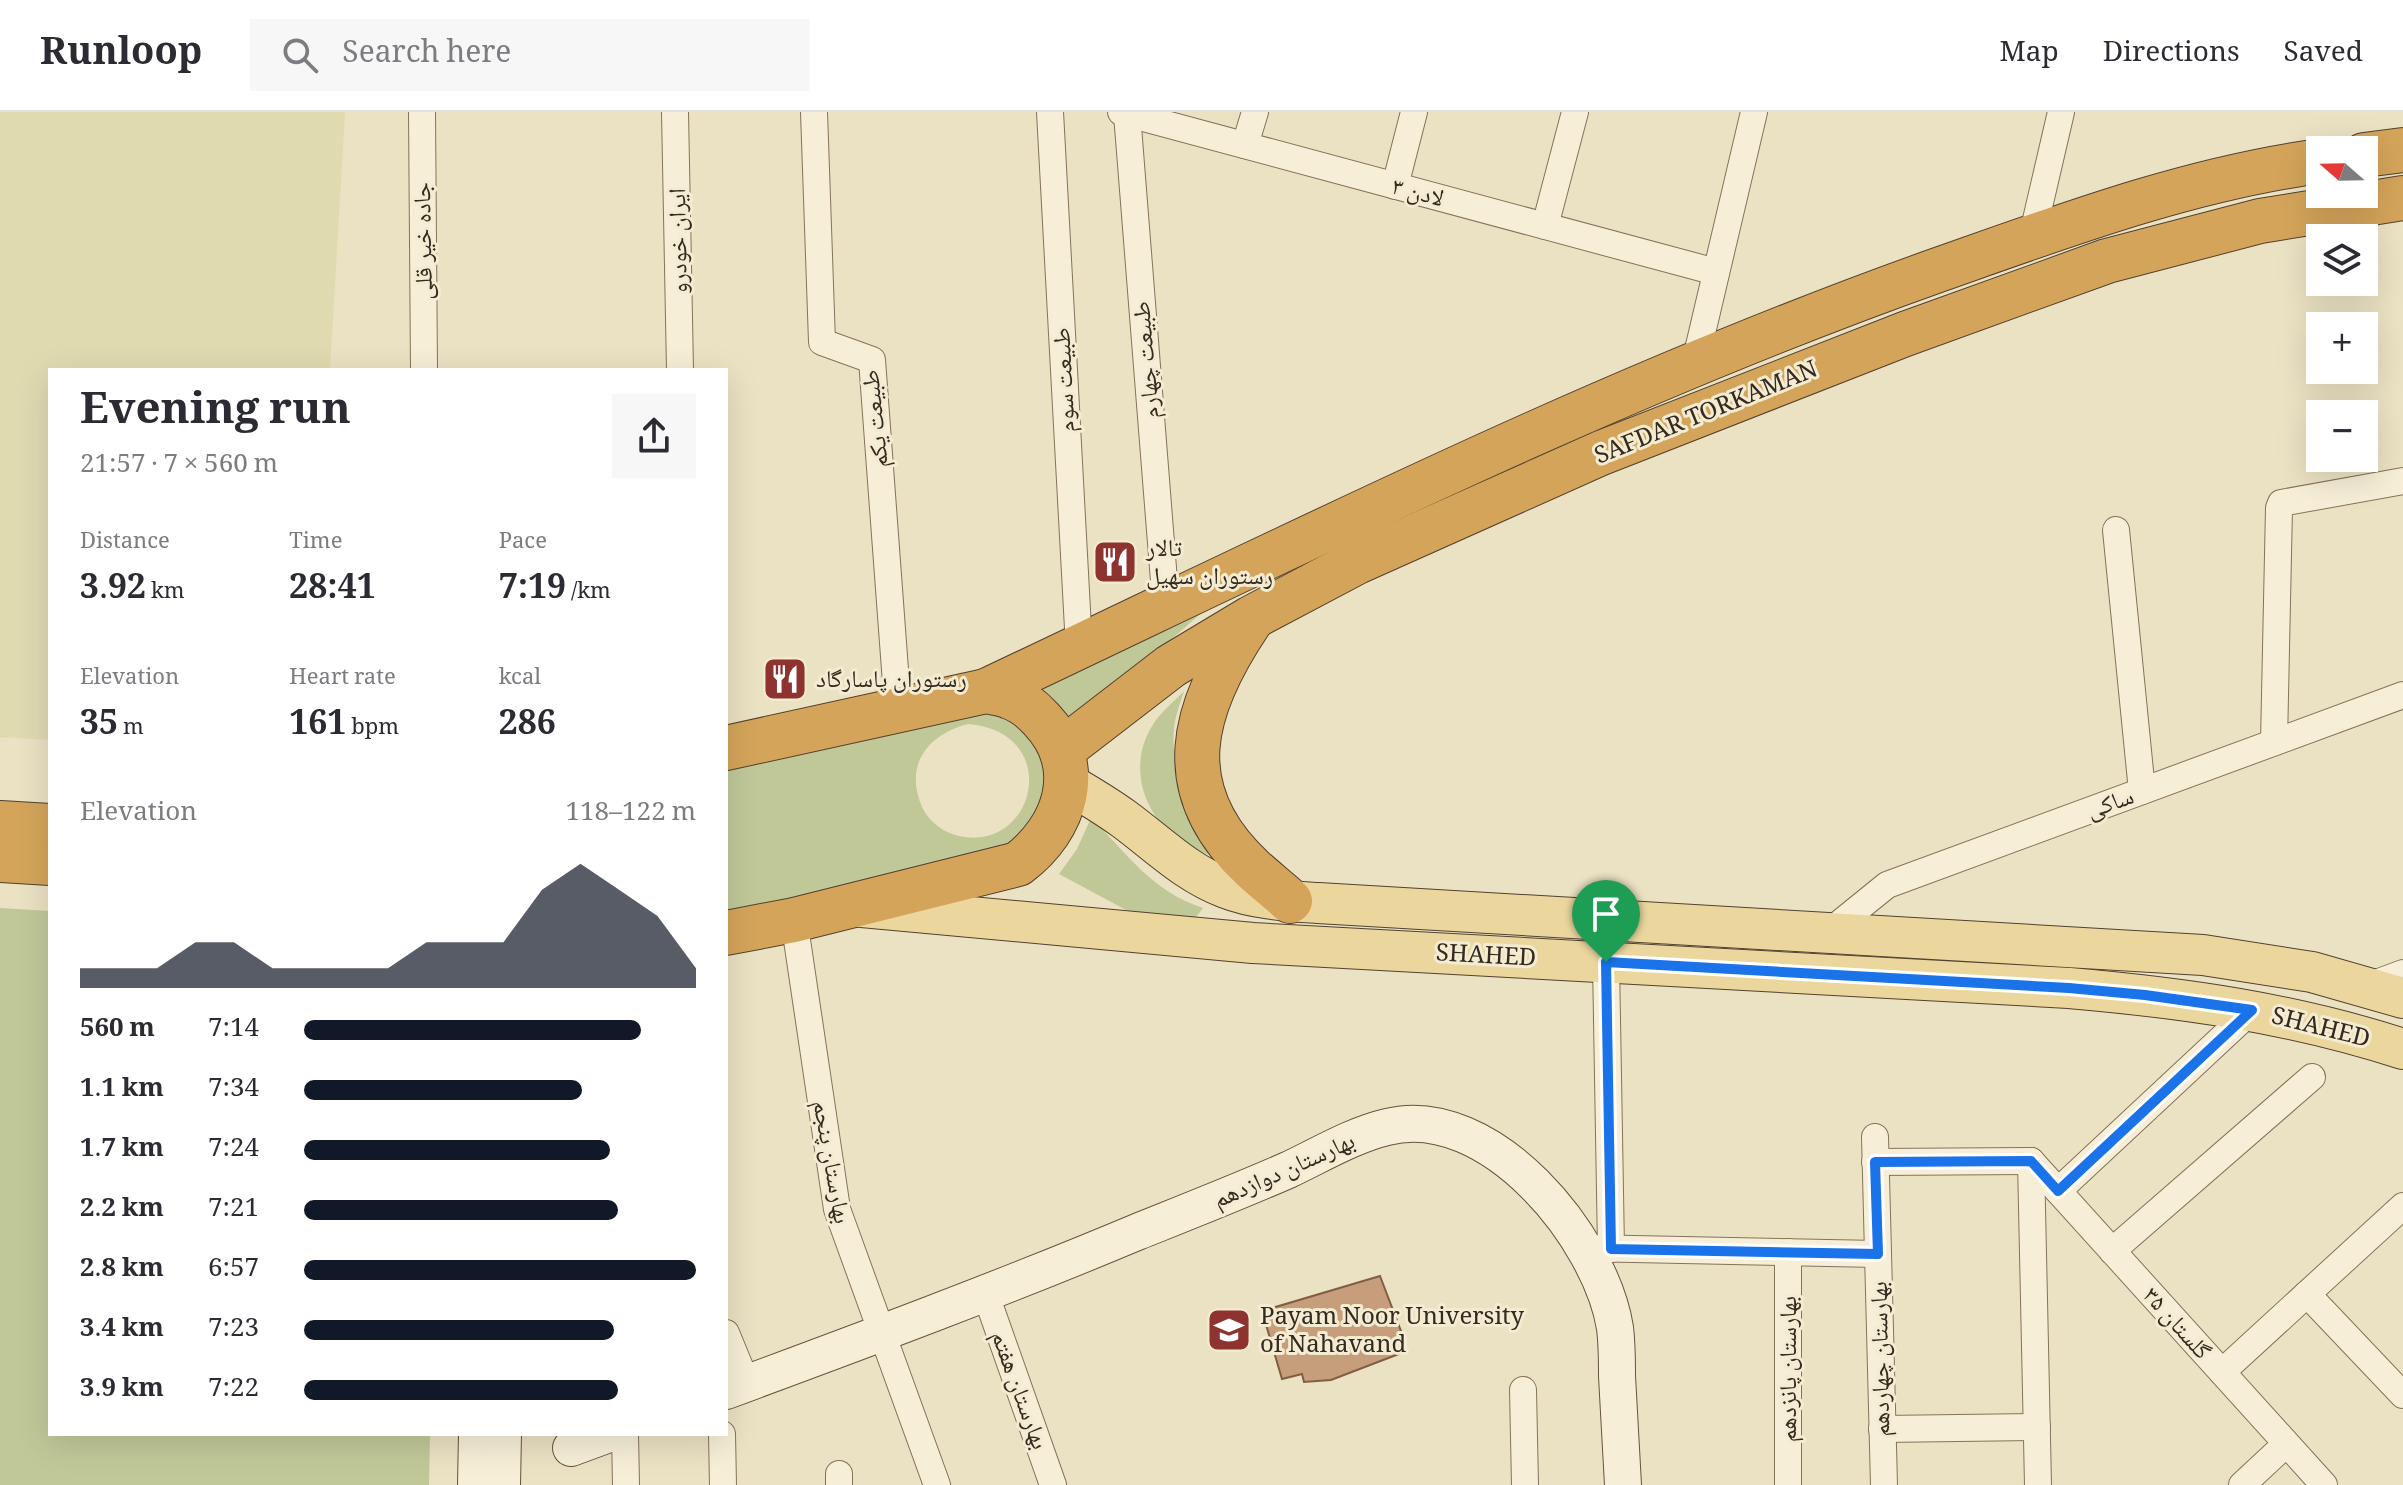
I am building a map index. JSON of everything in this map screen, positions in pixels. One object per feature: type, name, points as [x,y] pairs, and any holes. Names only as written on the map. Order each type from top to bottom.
[{"type":"highway","points":[[2378,153],[2403,150]]},
{"type":"highway","name":"SAFDAR TORKAMAN","points":[[728,748],[986,691],[1475,459],[1852,301],[2157,196],[2306,164]]},
{"type":"highway","name":"SAFDAR TORKAMAN","points":[[1065,766],[1171,666],[1255,616],[1357,562],[1588,458],[1988,303],[2107,261],[2206,233],[2317,210],[2403,198]]},
{"type":"highway","points":[[1255,616],[1224,661],[1208,695],[1199,725],[1197,761],[1206,804],[1221,832],[1251,868],[1290,901]]},
{"type":"highway","points":[[728,933],[794,920],[1018,864],[1032,854],[1050,832],[1062,809],[1065,766],[1052,730],[1035,712],[1012,697],[986,691]]},
{"type":"highway","points":[[0,823],[48,826]]},
{"type":"highway","points":[[0,860],[48,863]]},
{"type":"main road","name":"SHAHED","points":[[1065,766],[1162,851],[1199,876],[1229,890],[1290,901],[2203,955],[2391,986]]},
{"type":"main road","name":"SHAHED","points":[[851,906],[1253,943],[2069,988],[2252,1010],[2300,1019],[2403,1049]]},
{"type":"street","name":"جاده خیر قلی","points":[[422,112],[424,368]]},
{"type":"street","name":"ایران خودرو","points":[[675,112],[680,368]]},
{"type":"street","name":"طبیعت یکم","points":[[814,112],[822,342],[872,360],[898,710]]},
{"type":"street","name":"طبیعت سوم","points":[[1050,112],[1079,647]]},
{"type":"street","points":[[1245,145],[1255,112]]},
{"type":"street","points":[[1395,186],[1414,112]]},
{"type":"street","points":[[1545,226],[1575,112]]},
{"type":"street","points":[[1694,367],[1754,112]]},
{"type":"street","points":[[2032,237],[2061,112]]},
{"type":"street","name":"لادن ۳","points":[[1124,113],[1716,272]]},
{"type":"street","name":"طبیعت چهارم","points":[[1124,113],[1166,606]]},
{"type":"street","points":[[2274,742],[2281,503],[2403,481]]},
{"type":"street","points":[[2116,530],[2142,791]]},
{"type":"street","name":"ساکی","points":[[1829,932],[1887,885],[2403,695]]},
{"type":"street","points":[[728,948],[794,920]]},
{"type":"street","name":"بهارستان پنجم","points":[[794,920],[837,1209],[937,1485]]},
{"type":"street","points":[[1606,962],[1598,1248],[1878,1254]]},
{"type":"street","points":[[2058,1191],[2252,1010]]},
{"type":"street","points":[[2112,1251],[2312,1077]]},
{"type":"street","name":"بهارستان دوازدهم","points":[[736,1388],[986,1295],[1284,1172],[1365,1135],[1388,1126],[1409,1124],[1456,1132],[1501,1154],[1598,1248],[1598,1273],[1615,1327],[1623,1485]]},
{"type":"street","name":"بهارستان چهاردهم","points":[[1884,1485],[1875,1149],[2031,1161]]},
{"type":"street","points":[[2031,1161],[2038,1485]]},
{"type":"street","name":"گلستان ۳۵","points":[[2031,1161],[2324,1485]]},
{"type":"street","points":[[2222,1372],[2403,1206]]},
{"type":"street","name":"بهارستان پانزدهم","points":[[1788,1252],[1788,1485]]},
{"type":"street","points":[[2307,1294],[2403,1395]]},
{"type":"street","name":"بهارستان هفتم","points":[[986,1295],[1053,1485]]},
{"type":"street","points":[[728,1344],[736,1388]]},
{"type":"street","points":[[1523,1390],[1525,1485]]},
{"type":"street","points":[[1882,1429],[2037,1427]]},
{"type":"street","points":[[476,1485],[477,1436]]},
{"type":"street","points":[[502,1485],[503,1436]]},
{"type":"street","points":[[571,1448],[604,1436]]},
{"type":"street","points":[[625,1436],[626,1485]]},
{"type":"street","points":[[722,1436],[723,1485]]},
{"type":"street","points":[[2242,1485],[2286,1444]]},
{"type":"shaded area","points":[[0,112],[345,112],[330,368],[48,368],[48,740],[0,737]]},
{"type":"green space","points":[[1207,608],[1075,724],[1032,687]]},
{"type":"green space","points":[[1184,691],[1175,721],[1175,759],[1195,811],[1223,860],[1192,848],[1160,822],[1150,807],[1140,774],[1145,740],[1154,723]]},
{"type":"green space","points":[[961,709],[1023,719],[1049,777],[1042,817],[1006,847],[740,911],[728,911],[728,770]],"holes":[[[968,724],[998,732],[1018,747],[1028,767],[1028,789],[1021,810],[1006,827],[985,836],[953,835],[933,822],[925,812],[917,792],[918,765],[923,754],[941,736]]]},
{"type":"green space","points":[[1091,818],[1154,882],[1203,908],[1196,917],[1160,917],[1126,910],[1059,874],[1077,849]]},
{"type":"green space","points":[[0,908],[48,911],[48,1436],[430,1436],[429,1485],[0,1485]]},
{"type":"building","points":[[1380,1276],[1404,1339],[1404,1352],[1331,1380],[1304,1382],[1302,1374],[1282,1379],[1262,1311]]},
{"type":"place","name":"تالار رستوران سهیل","points":[[1115,562]]},
{"type":"place","name":"رستوران پاسارگاد","points":[[785,679]]},
{"type":"place","name":"Payam Noor University of Nahavand","points":[[1229,1330]]},
{"type":"route","points":[[1606,962],[2069,988],[2252,1010],[2058,1191],[2031,1161],[1875,1162],[1878,1254],[1611,1249],[1606,962]]}]
